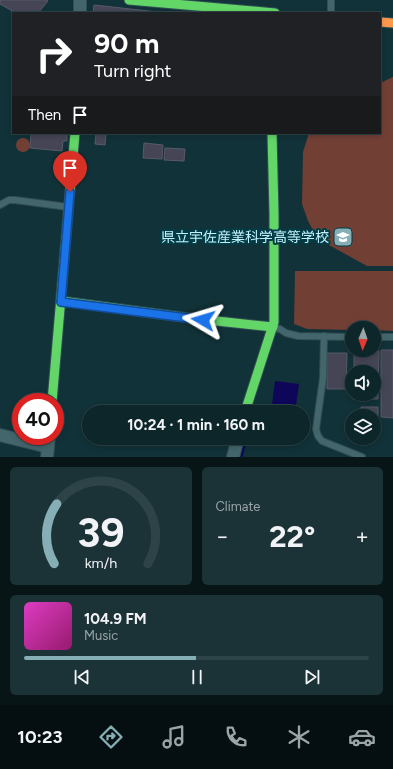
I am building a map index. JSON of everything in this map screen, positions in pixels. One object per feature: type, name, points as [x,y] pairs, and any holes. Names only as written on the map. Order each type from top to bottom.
[{"type":"main road","points":[[130,0],[252,8],[270,12]]},
{"type":"main road","points":[[381,22],[393,23]]},
{"type":"main road","points":[[53,393],[75,134]]},
{"type":"main road","points":[[247,405],[273,327],[275,308],[272,134]]},
{"type":"main road","points":[[61,302],[273,327]]},
{"type":"street","points":[[80,0],[80,12]]},
{"type":"street","points":[[0,435],[48,447]]},
{"type":"street","points":[[236,456],[237,445]]},
{"type":"lane","points":[[331,0],[331,12]]},
{"type":"lane","points":[[0,205],[9,200],[15,200],[69,207]]},
{"type":"lane","points":[[273,327],[292,335],[345,337]]},
{"type":"lane","points":[[324,336],[323,378],[316,429],[318,436],[322,441],[362,457]]},
{"type":"lane","points":[[381,337],[393,337]]},
{"type":"shaded area","points":[[393,77],[393,266],[367,266],[318,239],[308,221],[302,204],[303,152],[309,134],[381,134],[381,83]]},
{"type":"shaded area","points":[[23,138],[28,140],[30,145],[28,150],[23,152],[18,150],[16,145],[18,140]]},
{"type":"shaded area","points":[[295,271],[393,271],[393,331],[381,330],[381,321],[345,321],[345,330],[307,329],[294,324]]},
{"type":"shaded area","points":[[275,381],[299,384],[296,405],[272,405]]},
{"type":"building","points":[[0,0],[48,1],[39,12],[14,12],[0,4]]},
{"type":"building","points":[[94,5],[158,12],[93,12]]},
{"type":"building","points":[[31,134],[67,134],[67,141],[63,141],[62,151],[30,148]]},
{"type":"building","points":[[96,134],[106,134],[105,145],[95,144]]},
{"type":"building","points":[[144,143],[163,145],[162,159],[143,158]]},
{"type":"building","points":[[165,148],[185,149],[184,161],[164,160]]},
{"type":"building","points":[[381,350],[393,350],[393,418],[381,417]]},
{"type":"building","points":[[327,353],[345,353],[345,357],[347,357],[347,365],[345,365],[345,389],[327,389]]},
{"type":"building","points":[[354,357],[379,357],[379,365],[354,365]]},
{"type":"building","points":[[361,407],[378,407],[378,409],[361,409]]},
{"type":"waterway","points":[[241,457],[244,445]]},
{"type":"traffic: fast","points":[[129,0],[264,12]]},
{"type":"traffic: fast","points":[[53,393],[75,134]]},
{"type":"traffic: fast","points":[[247,405],[274,322],[272,134]]},
{"type":"traffic: fast","points":[[61,301],[189,318],[273,327]]},
{"type":"traffic: slow","points":[[381,22],[393,23]]},
{"type":"place","name":"県立宇佐産業科学高等学校","points":[[343,237]]},
{"type":"route","points":[[70,192],[61,302],[203,320]]}]
